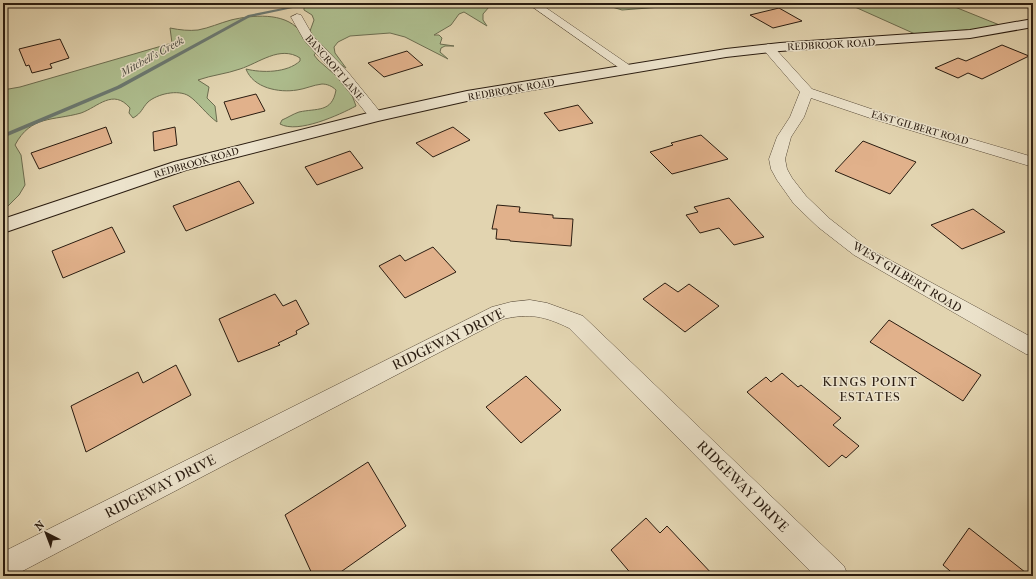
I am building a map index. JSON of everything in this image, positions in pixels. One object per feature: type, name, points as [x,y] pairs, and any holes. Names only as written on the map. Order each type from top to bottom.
[{"type":"main road","name":"REDBROOK ROAD","points":[[3,226],[180,166],[376,116],[467,96],[768,48],[970,34],[1033,23]]},
{"type":"street","points":[[532,3],[629,69]]},
{"type":"street","name":"BANCROFT LANE","points":[[297,17],[308,38],[342,74],[376,116]]},
{"type":"street","points":[[768,48],[807,92]]},
{"type":"street","name":"EAST GILBERT ROAD","points":[[807,92],[878,116],[987,147],[1033,162]]},
{"type":"street","name":"WEST GILBERT ROAD","points":[[807,92],[797,116],[784,137],[777,159],[779,169],[785,180],[800,200],[824,222],[860,251],[1033,348]]},
{"type":"street","name":"RIDGEWAY DRIVE","points":[[3,566],[499,312],[521,307],[546,308],[576,322],[834,576]]},
{"type":"green space","points":[[304,3],[473,3],[489,7],[483,14],[483,20],[487,26],[464,12],[459,14],[451,25],[434,35],[439,35],[442,38],[440,44],[454,46],[445,46],[441,48],[440,52],[448,59],[405,37],[390,33],[350,36],[338,42],[334,47],[335,53],[346,68],[318,50],[314,55],[349,87],[356,106],[329,118],[307,125],[297,127],[280,124],[282,120],[299,112],[327,106],[331,103],[334,97],[336,90],[333,87],[322,84],[290,91],[275,90],[260,85],[254,81],[246,69],[259,71],[281,70],[295,65],[300,61],[300,58],[292,54],[285,53],[270,56],[235,71],[198,80],[209,87],[207,98],[215,106],[217,122],[189,96],[179,93],[168,93],[152,99],[133,118],[129,113],[130,108],[124,102],[112,99],[81,113],[36,124],[28,128],[21,135],[15,145],[21,155],[25,185],[19,195],[3,211],[3,90],[20,87],[172,43],[170,28],[198,30],[239,18],[267,16],[285,20],[293,24],[299,30],[310,31],[314,20],[312,15],[304,10]]},
{"type":"green space","points":[[599,3],[714,3],[622,10]]},
{"type":"green space","points":[[846,3],[945,3],[1007,28],[924,38]]},
{"type":"building","points":[[779,8],[802,21],[773,28],[750,15]]},
{"type":"building","points":[[60,39],[69,58],[50,64],[52,68],[32,73],[29,65],[26,66],[19,49]]},
{"type":"building","points":[[1002,45],[1029,56],[982,79],[968,73],[958,78],[935,68],[958,58],[966,61]]},
{"type":"building","points":[[407,51],[423,65],[384,77],[368,63]]},
{"type":"building","points":[[256,94],[265,111],[231,120],[224,102]]},
{"type":"building","points":[[578,105],[593,123],[559,131],[544,113]]},
{"type":"building","points":[[106,127],[112,143],[39,169],[31,153]]},
{"type":"building","points":[[175,127],[177,145],[154,151],[153,132]]},
{"type":"building","points":[[453,127],[470,140],[433,157],[416,143]]},
{"type":"building","points":[[701,135],[728,159],[672,174],[650,152],[673,145],[671,143]]},
{"type":"building","points":[[863,141],[916,162],[890,194],[835,171]]},
{"type":"building","points":[[350,151],[363,168],[317,185],[305,167]]},
{"type":"building","points":[[239,181],[254,203],[186,231],[173,206]]},
{"type":"building","points":[[729,198],[764,237],[734,245],[719,228],[700,233],[686,215],[698,212],[694,207]]},
{"type":"building","points":[[497,205],[520,207],[519,212],[553,215],[553,218],[573,219],[571,246],[496,239],[497,229],[492,229]]},
{"type":"building","points":[[973,209],[1005,232],[962,249],[931,225]]},
{"type":"building","points":[[112,227],[125,252],[63,278],[52,251]]},
{"type":"building","points":[[433,247],[456,272],[405,298],[379,266],[400,255],[405,261]]},
{"type":"building","points":[[665,283],[678,292],[689,284],[719,306],[685,332],[643,299]]},
{"type":"building","points":[[275,294],[283,306],[296,300],[309,324],[296,331],[297,334],[278,343],[280,345],[238,362],[219,319]]},
{"type":"building","points":[[889,320],[981,375],[963,401],[870,342]]},
{"type":"building","points":[[176,365],[191,395],[86,452],[71,406],[138,372],[143,383]]},
{"type":"building","points":[[782,373],[798,387],[801,385],[841,418],[833,425],[859,446],[846,458],[842,455],[829,467],[747,392],[766,377],[771,382]]},
{"type":"building","points":[[526,376],[561,410],[521,443],[486,407]]},
{"type":"building","points":[[368,462],[406,526],[335,576],[313,576],[285,515]]},
{"type":"building","points":[[646,518],[660,533],[667,526],[714,576],[633,576],[611,550]]},
{"type":"building","points":[[969,528],[1030,576],[956,576],[943,565]]},
{"type":"waterway","name":"Mitchell's Creek","points":[[3,136],[119,87],[249,16],[314,3]]},
{"type":"district","name":"KINGS POINT ESTATES","points":[[870,388]]}]
